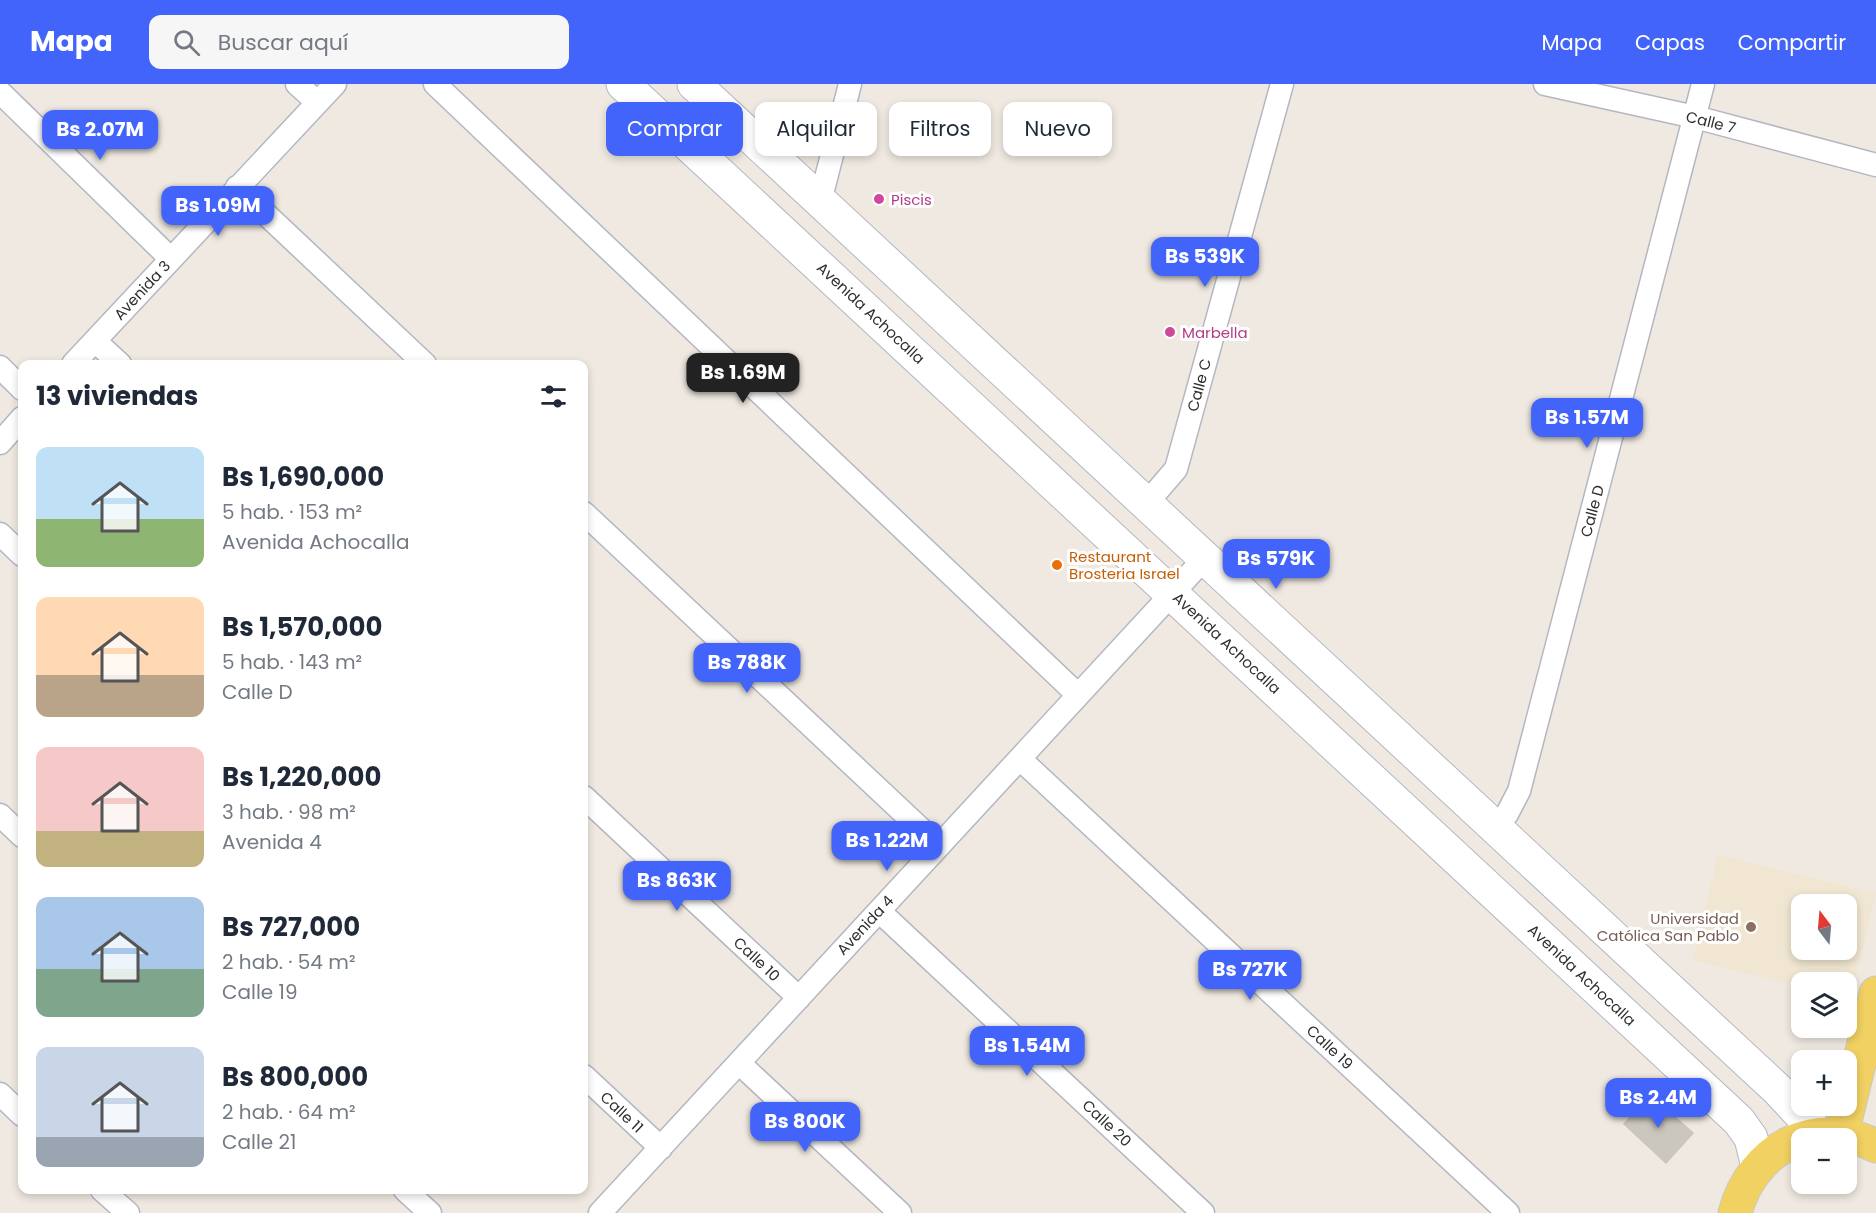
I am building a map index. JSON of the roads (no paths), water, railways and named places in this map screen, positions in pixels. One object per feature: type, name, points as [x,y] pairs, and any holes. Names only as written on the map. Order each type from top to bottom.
[{"type":"main road","points":[[1832,1128],[1876,993]]},
{"type":"main road","points":[[1857,1139],[1876,1146]]},
{"type":"main road","points":[[1736,1213],[1740,1197],[1758,1167],[1770,1155],[1791,1144]]},
{"type":"street","points":[[297,84],[317,102]]},
{"type":"street","name":"Avenida 3","points":[[77,360],[335,84]]},
{"type":"street","points":[[435,84],[1078,695]]},
{"type":"street","name":"Avenida Achocalla","points":[[623,84],[1739,1121],[1751,1138],[1758,1167]]},
{"type":"street","points":[[694,84],[1494,828],[1778,1090],[1823,1128]]},
{"type":"street","points":[[817,198],[823,190],[850,84]]},
{"type":"street","name":"Calle C","points":[[1146,504],[1176,470],[1282,84]]},
{"type":"street","name":"Calle 7","points":[[1545,84],[1695,117],[1876,165]]},
{"type":"street","name":"Calle D","points":[[1494,828],[1507,814],[1519,791],[1703,84]]},
{"type":"street","points":[[0,92],[171,259]]},
{"type":"street","points":[[237,187],[421,360]]},
{"type":"street","points":[[95,341],[116,360]]},
{"type":"street","points":[[0,367],[18,384]]},
{"type":"street","points":[[0,443],[18,423]]},
{"type":"street","points":[[588,517],[939,846]]},
{"type":"street","points":[[0,534],[18,551]]},
{"type":"street","name":"Avenida 4","points":[[603,1212],[1204,559]]},
{"type":"street","name":"Calle 19","points":[[1020,759],[1508,1213]]},
{"type":"street","name":"Calle 10","points":[[588,801],[799,998]]},
{"type":"street","points":[[0,815],[18,832]]},
{"type":"street","name":"Calle 20","points":[[879,910],[1203,1213]]},
{"type":"street","points":[[739,1063],[900,1213]]},
{"type":"street","name":"Calle 11","points":[[588,1080],[661,1148]]},
{"type":"street","points":[[0,1094],[18,1111]]},
{"type":"street","points":[[107,1194],[128,1213]]},
{"type":"street","points":[[409,1194],[430,1213]]},
{"type":"place","name":"Piscis","points":[[879,199]]},
{"type":"place","name":"Marbella","points":[[1170,332]]},
{"type":"place","name":"Restaurant Brosteria Israel","points":[[1057,565]]},
{"type":"place","name":"Universidad Católica San Pablo","points":[[1751,927]]}]
